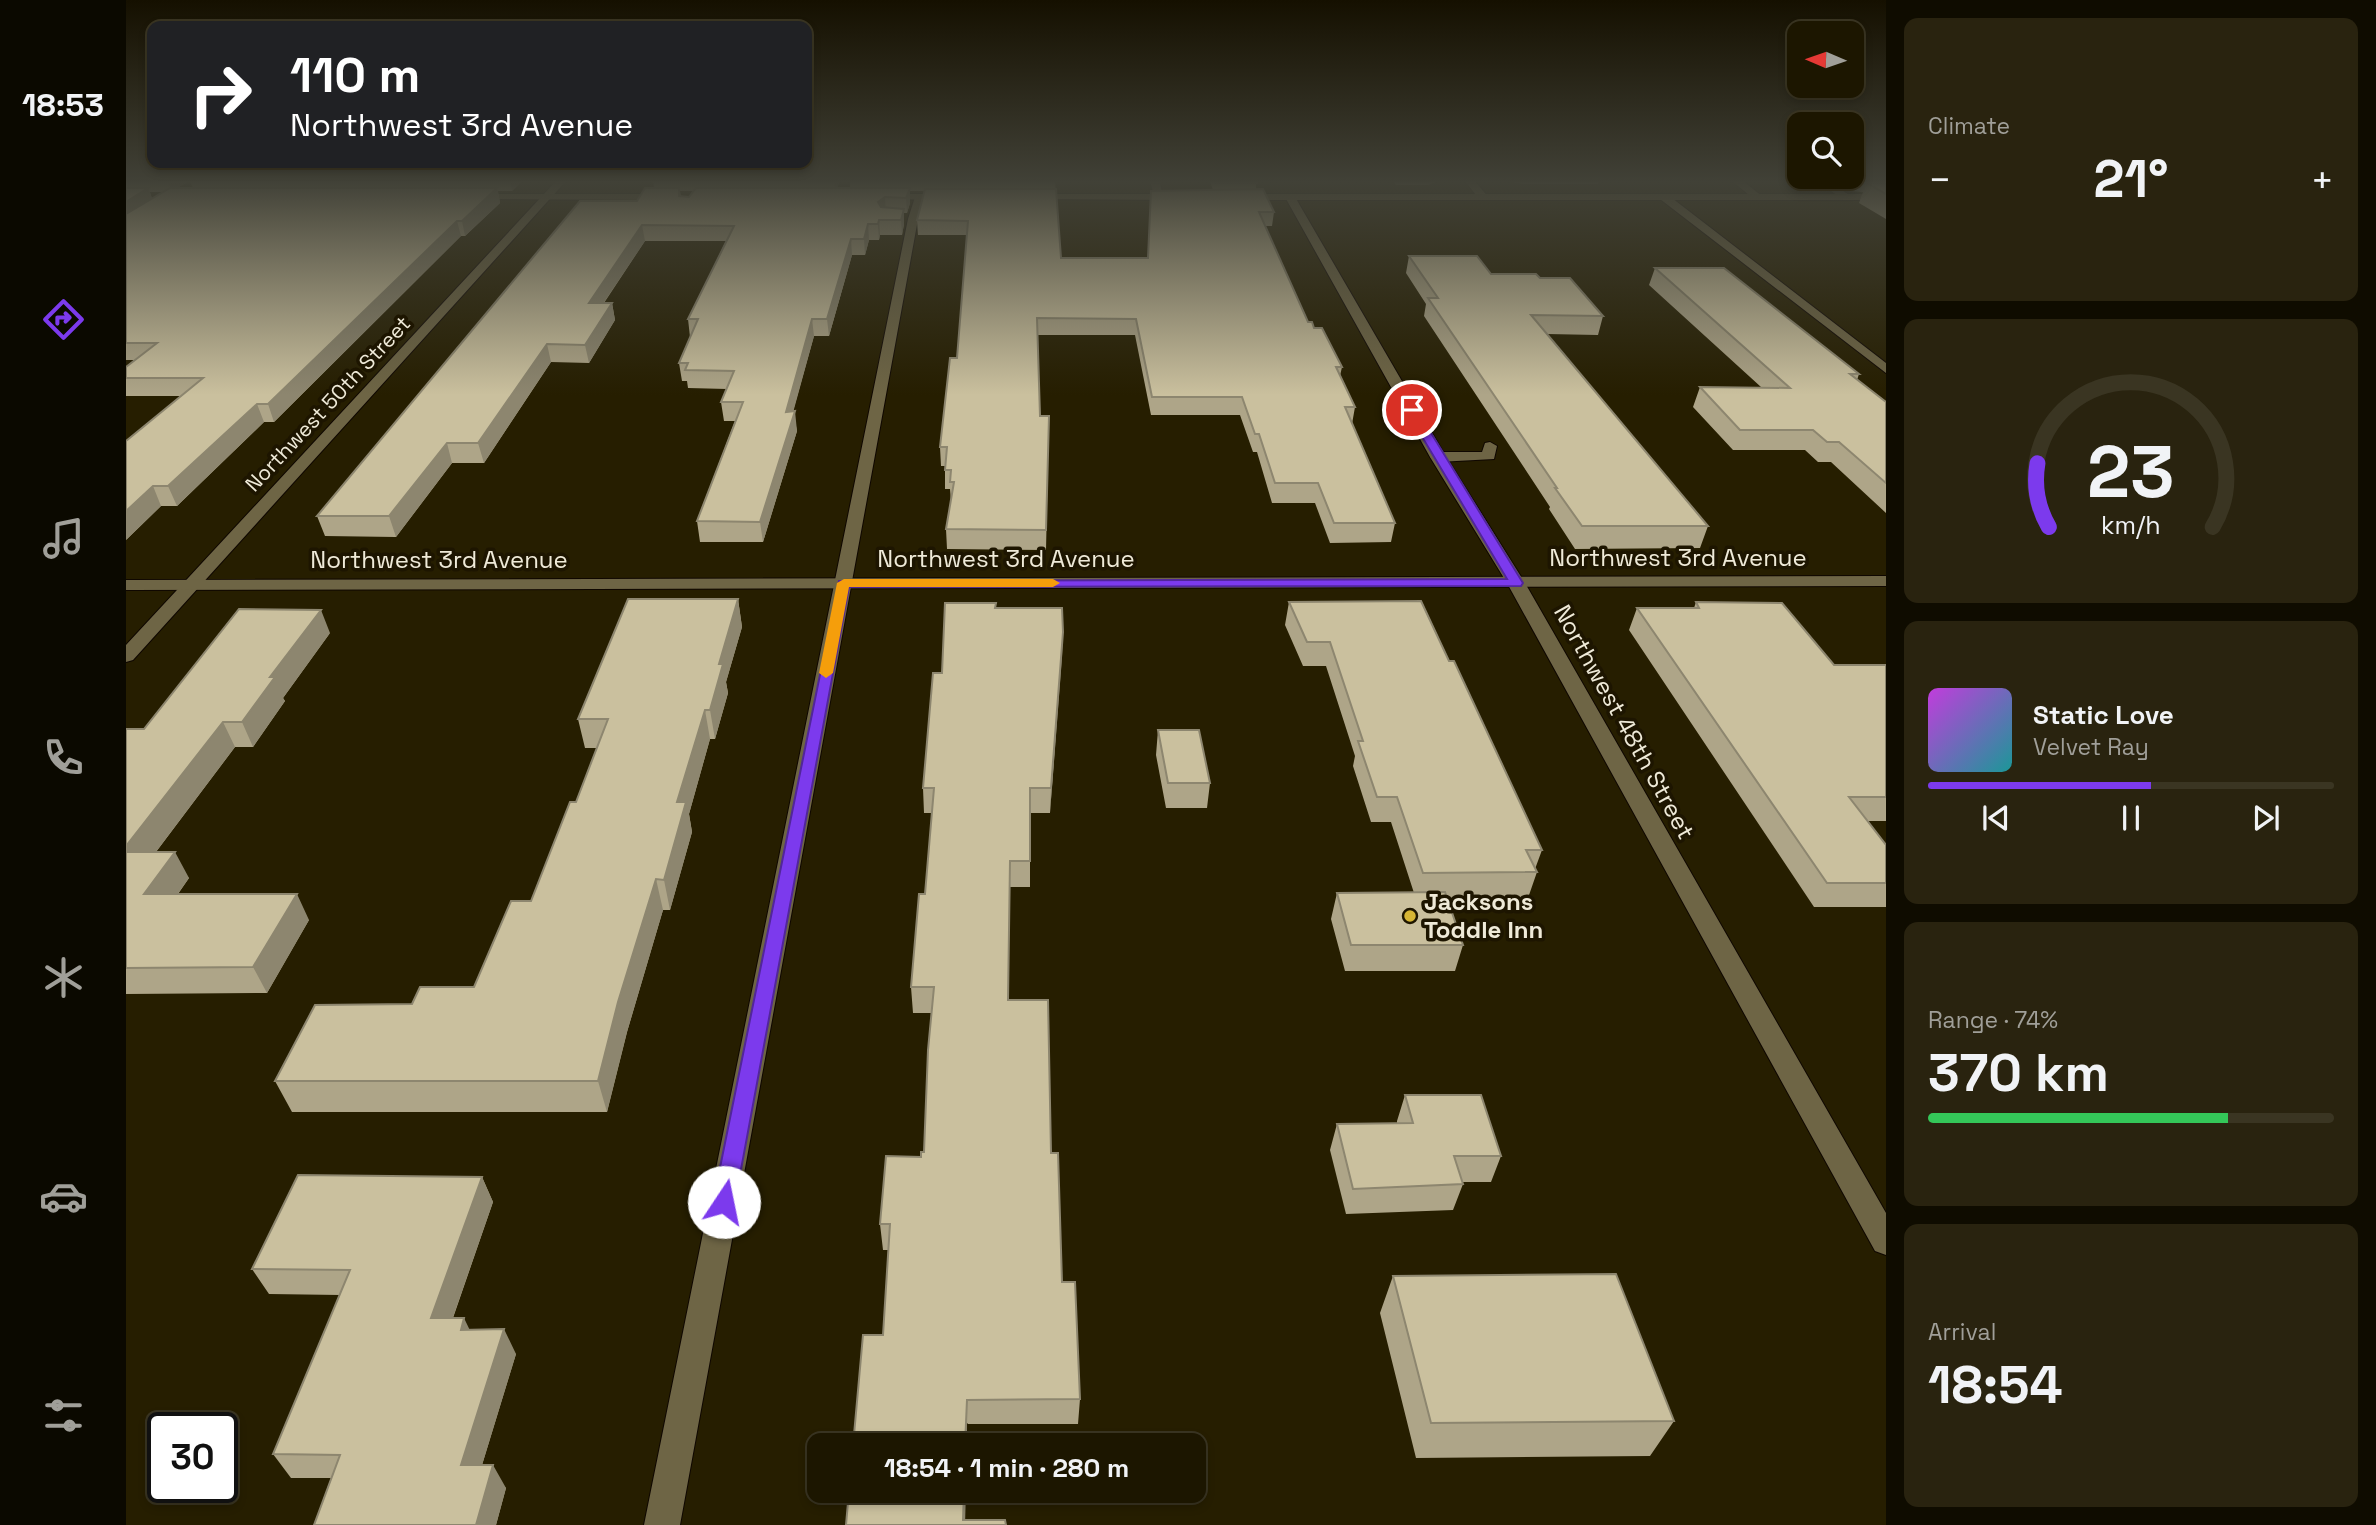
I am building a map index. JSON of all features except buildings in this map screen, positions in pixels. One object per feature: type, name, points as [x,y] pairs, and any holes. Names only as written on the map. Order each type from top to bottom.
[{"type":"street","name":"Northwest 50th Street","points":[[126,656],[497,252]]},
{"type":"street","points":[[662,1525],[844,583],[904,252]]},
{"type":"street","name":"Northwest 48th Street","points":[[1321,252],[1438,457],[1516,583],[1886,1241]]},
{"type":"street","points":[[1735,252],[1886,369]]},
{"type":"street","points":[[1438,457],[1489,456],[1490,446]]},
{"type":"street","name":"Northwest 3rd Avenue","points":[[126,584],[1886,582]]},
{"type":"slow traffic","points":[[826,673],[844,583],[1053,583]]},
{"type":"place","name":"Jacksons Toddle Inn","points":[[1410,916]]},
{"type":"route","points":[[724,1202],[844,583],[1516,583],[1412,410]]}]
